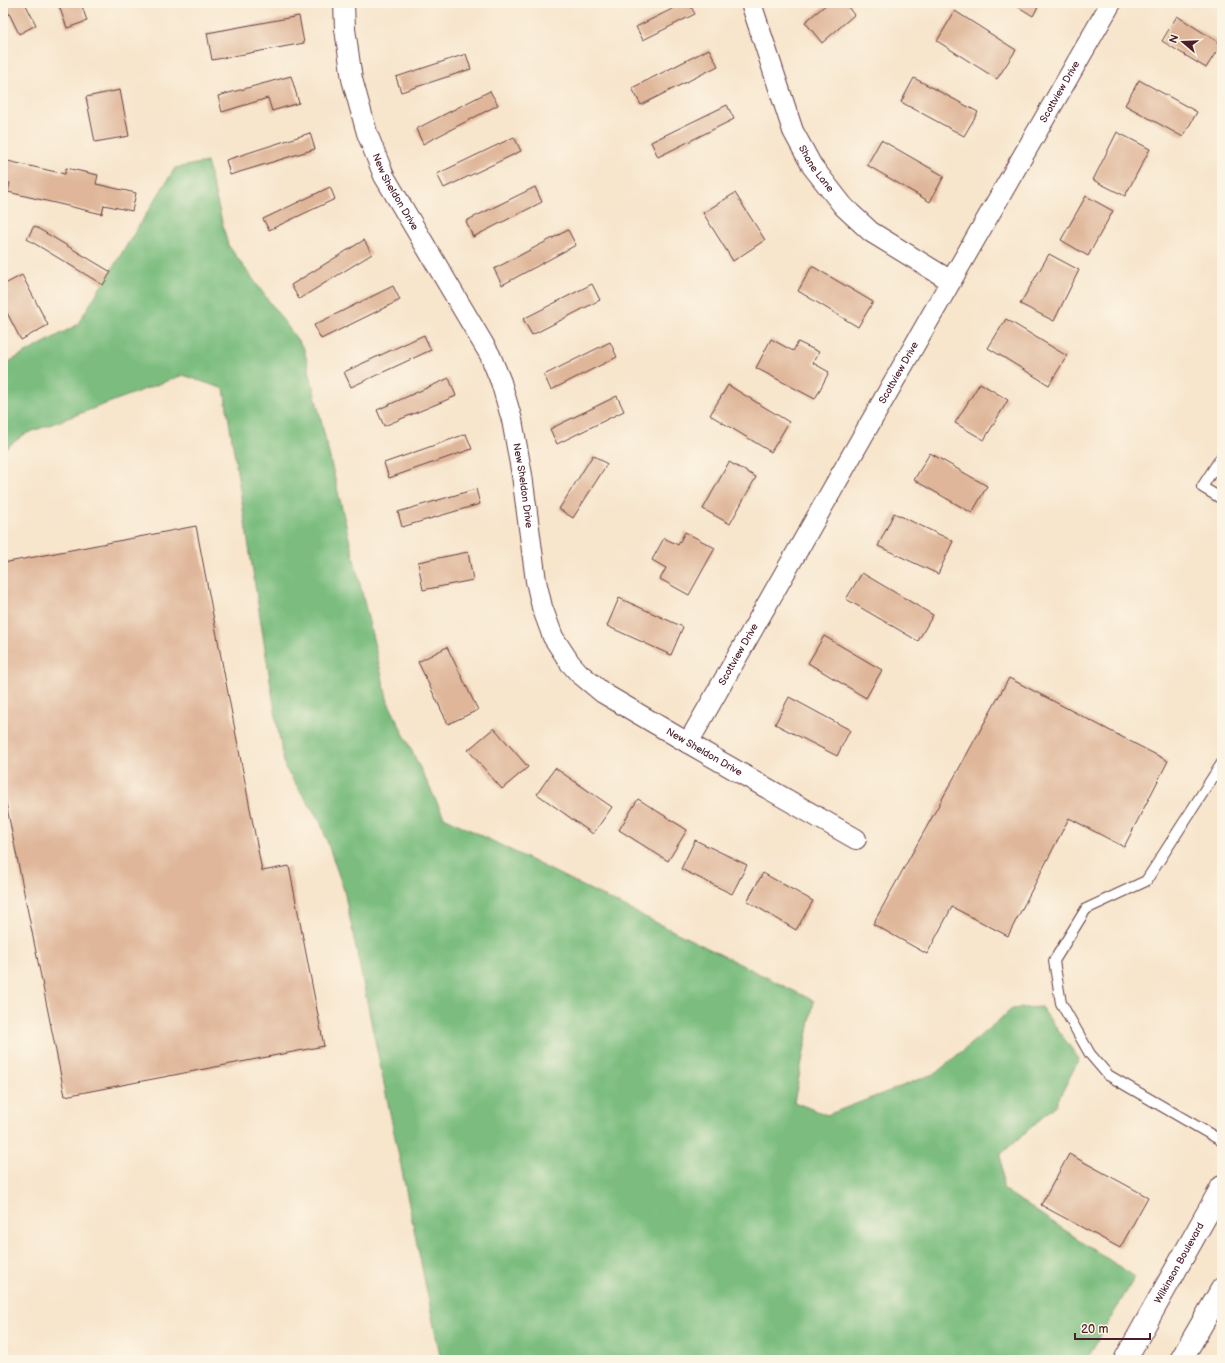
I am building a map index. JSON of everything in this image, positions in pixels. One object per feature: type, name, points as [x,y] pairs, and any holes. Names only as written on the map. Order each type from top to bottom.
[{"type":"main road","name":"Wilkinson Boulevard","points":[[1125,1360],[1222,1187]]},
{"type":"main road","points":[[1181,1360],[1216,1311],[1222,1289]]},
{"type":"street","name":"New Sheldon Drive","points":[[344,3],[345,29],[352,79],[367,133],[381,169],[490,355],[501,382],[512,420],[522,475],[536,581],[542,607],[554,636],[570,663],[579,673],[603,693],[856,838]]},
{"type":"street","name":"Shane Lane","points":[[751,3],[793,131],[812,166],[844,207],[871,232],[951,281]]},
{"type":"street","name":"Scottview Drive","points":[[688,743],[1111,3]]},
{"type":"lane","points":[[1222,456],[1202,487],[1222,499]]},
{"type":"lane","points":[[1222,763],[1146,881],[1086,909],[1054,961],[1061,1003],[1090,1054],[1108,1075],[1222,1141]]},
{"type":"green space","points":[[207,162],[228,245],[304,349],[388,702],[444,817],[814,1001],[794,1102],[827,1115],[936,1073],[1012,1009],[1041,1007],[1079,1059],[1055,1106],[1001,1154],[1003,1189],[1135,1277],[1086,1360],[441,1360],[344,890],[320,821],[285,768],[224,389],[183,375],[25,434],[3,450],[3,365],[77,325],[175,168]]},
{"type":"building","points":[[4,3],[25,3],[36,25],[19,34]]},
{"type":"building","points":[[58,3],[81,3],[87,21],[67,28]]},
{"type":"building","points":[[684,3],[689,3],[695,14],[643,40],[636,27]]},
{"type":"building","points":[[828,3],[853,3],[848,7],[854,15],[822,43],[805,22]]},
{"type":"building","points":[[1012,3],[1040,3],[1033,16]]},
{"type":"building","points":[[955,11],[1016,50],[997,79],[937,41]]},
{"type":"building","points":[[299,16],[304,43],[212,60],[207,33]]},
{"type":"building","points":[[1177,16],[1221,44],[1206,68],[1162,41]]},
{"type":"building","points":[[709,49],[718,66],[641,105],[632,88]]},
{"type":"building","points":[[466,54],[471,69],[401,92],[396,77]]},
{"type":"building","points":[[291,76],[299,103],[272,111],[268,98],[222,112],[218,96]]},
{"type":"building","points":[[914,78],[978,112],[964,136],[901,102]]},
{"type":"building","points":[[1139,80],[1197,112],[1183,137],[1125,105]]},
{"type":"building","points":[[120,90],[129,136],[95,142],[86,97]]},
{"type":"building","points":[[490,91],[498,105],[423,144],[416,129]]},
{"type":"building","points":[[727,105],[734,119],[658,157],[651,142]]},
{"type":"building","points":[[1117,132],[1150,149],[1125,196],[1093,180]]},
{"type":"building","points":[[310,133],[315,149],[230,175],[226,160]]},
{"type":"building","points":[[514,137],[521,151],[444,188],[437,174]]},
{"type":"building","points":[[881,140],[944,176],[930,202],[867,165]]},
{"type":"building","points":[[3,160],[65,174],[66,168],[98,175],[96,184],[136,193],[132,211],[104,205],[102,214],[8,192],[10,183],[3,181]]},
{"type":"building","points":[[330,187],[335,199],[269,230],[263,219]]},
{"type":"building","points":[[535,187],[542,202],[473,237],[466,221]]},
{"type":"building","points":[[735,193],[765,240],[733,261],[703,213]]},
{"type":"building","points":[[1086,196],[1113,211],[1088,256],[1061,240]]},
{"type":"building","points":[[34,226],[111,272],[103,285],[27,239]]},
{"type":"building","points":[[568,230],[576,245],[502,285],[494,269]]},
{"type":"building","points":[[364,240],[372,254],[299,299],[291,285]]},
{"type":"building","points":[[1049,254],[1079,270],[1054,321],[1020,304]]},
{"type":"building","points":[[812,266],[873,302],[858,327],[798,291]]},
{"type":"building","points":[[22,275],[48,325],[21,340],[3,305],[3,285]]},
{"type":"building","points":[[592,284],[600,300],[532,335],[523,319]]},
{"type":"building","points":[[393,286],[400,300],[321,339],[314,325]]},
{"type":"building","points":[[1006,319],[1067,356],[1049,385],[988,348]]},
{"type":"building","points":[[424,335],[431,350],[351,387],[344,372]]},
{"type":"building","points":[[771,339],[793,351],[798,342],[819,352],[813,363],[829,372],[815,399],[756,368]]},
{"type":"building","points":[[610,342],[617,357],[551,390],[544,375]]},
{"type":"building","points":[[449,378],[456,396],[384,426],[377,410]]},
{"type":"building","points":[[980,383],[1008,400],[984,440],[955,423]]},
{"type":"building","points":[[728,385],[789,422],[771,452],[710,415]]},
{"type":"building","points":[[617,396],[624,411],[557,444],[550,429]]},
{"type":"building","points":[[466,434],[472,449],[389,478],[384,463]]},
{"type":"building","points":[[930,453],[987,486],[972,513],[914,480]]},
{"type":"building","points":[[593,455],[607,464],[573,518],[559,509]]},
{"type":"building","points":[[729,462],[756,477],[730,524],[703,509]]},
{"type":"building","points":[[476,489],[480,504],[402,527],[398,512]]},
{"type":"building","points":[[894,513],[953,541],[938,574],[878,546]]},
{"type":"building","points":[[196,526],[262,871],[289,866],[324,1046],[65,1096],[3,788],[3,563]]},
{"type":"building","points":[[685,532],[715,548],[689,595],[660,579],[666,568],[652,560],[664,538],[678,545]]},
{"type":"building","points":[[468,552],[473,580],[423,590],[418,562]]},
{"type":"building","points":[[862,573],[933,615],[918,641],[846,599]]},
{"type":"building","points":[[619,598],[683,627],[671,655],[607,626]]},
{"type":"building","points":[[824,636],[882,670],[866,698],[808,663]]},
{"type":"building","points":[[447,647],[478,710],[448,724],[418,662]]},
{"type":"building","points":[[1009,678],[1168,761],[1124,847],[1069,818],[1008,936],[952,907],[927,954],[873,924]]},
{"type":"building","points":[[789,697],[850,730],[837,756],[775,724]]},
{"type":"building","points":[[494,728],[528,767],[502,789],[468,750]]},
{"type":"building","points":[[555,768],[612,807],[593,834],[537,794]]},
{"type":"building","points":[[638,799],[687,830],[668,861],[619,830]]},
{"type":"building","points":[[695,840],[747,865],[732,894],[681,869]]},
{"type":"building","points":[[763,873],[813,901],[796,930],[747,901]]},
{"type":"building","points":[[1069,1154],[1148,1197],[1120,1248],[1041,1205]]}]
